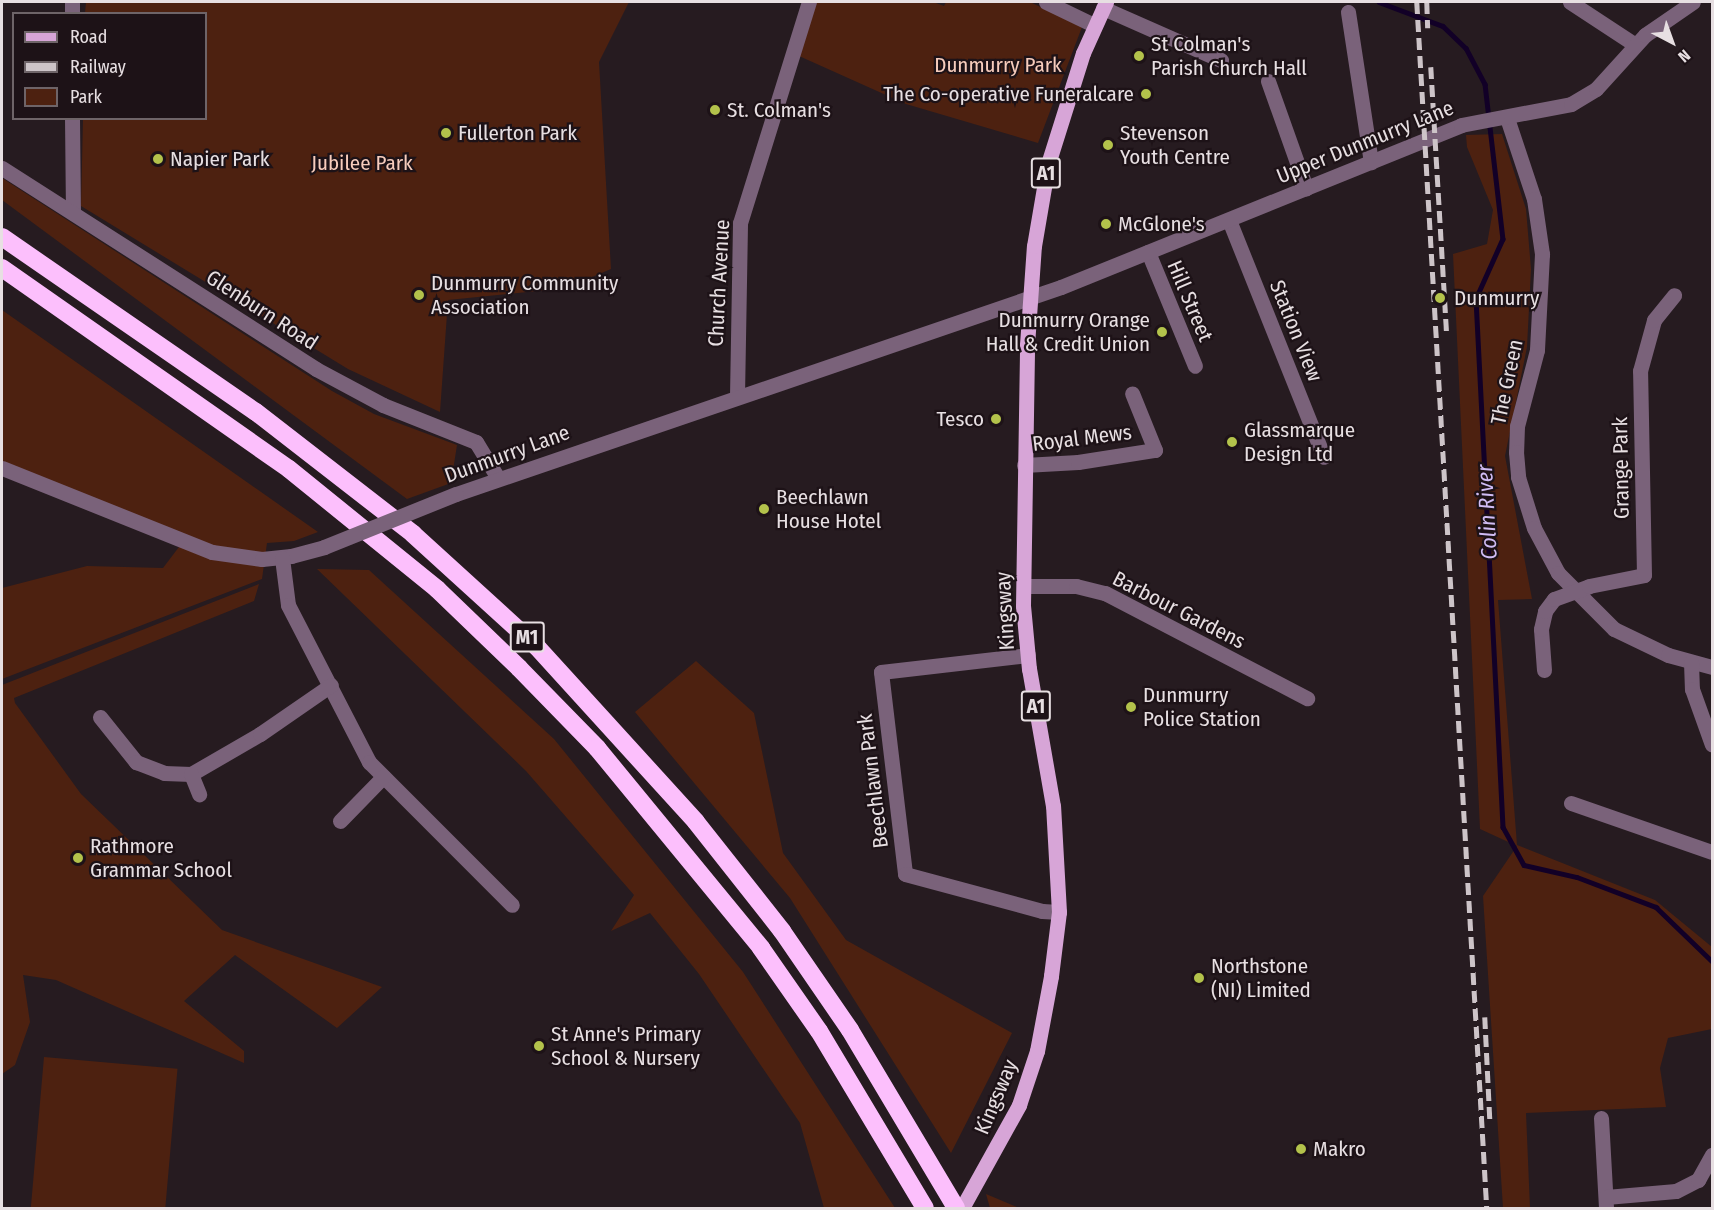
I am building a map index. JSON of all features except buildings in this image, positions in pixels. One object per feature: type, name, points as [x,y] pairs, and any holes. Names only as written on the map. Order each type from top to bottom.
[{"type":"highway","name":"M1","points":[[2,237],[256,412],[413,534],[537,646],[696,822],[775,922],[850,1030],[956,1209]]},
{"type":"highway","name":"M1","points":[[2,268],[289,469],[437,589],[519,668],[597,748],[761,948],[819,1031],[925,1209]]},
{"type":"main road","name":"Kingsway","points":[[962,1209],[999,1145],[1030,1075],[1047,1005],[1059,912],[1053,806],[1028,655],[1024,586],[1024,465],[1029,298],[1047,164],[1094,25],[1104,5]]},
{"type":"street","name":"Church Avenue","points":[[737,396],[740,223],[809,2]]},
{"type":"street","points":[[1046,2],[1094,25]]},
{"type":"street","points":[[1570,2],[1634,44]]},
{"type":"street","name":"Upper Dunmurry Lane","points":[[1029,298],[1472,123],[1544,112],[1582,99],[1634,44],[1694,2]]},
{"type":"street","points":[[1104,5],[1221,60]]},
{"type":"street","points":[[1348,12],[1371,162]]},
{"type":"street","points":[[1268,81],[1306,188]]},
{"type":"street","name":"The Green","points":[[1504,118],[1534,199],[1542,254],[1537,350],[1517,426],[1518,477],[1534,528],[1558,573],[1572,591],[1601,618],[1634,641],[1691,662],[1713,667]]},
{"type":"street","points":[[72,120],[73,213]]},
{"type":"street","name":"Glenburn Road","points":[[2,168],[340,383],[476,442],[498,478]]},
{"type":"street","name":"Station View","points":[[1229,220],[1324,458]]},
{"type":"street","name":"Hill Street","points":[[1148,252],[1195,366]]},
{"type":"street","name":"Grange Park","points":[[1572,591],[1644,574],[1640,370],[1654,320],[1674,296]]},
{"type":"street","name":"Dunmurry Lane","points":[[2,468],[183,543],[242,557],[282,558],[324,547],[498,478],[1029,298]]},
{"type":"street","name":"Royal Mews","points":[[1024,465],[1077,462],[1155,450],[1132,393]]},
{"type":"street","points":[[282,558],[288,605],[369,762],[512,905]]},
{"type":"street","name":"Barbour Gardens","points":[[1024,586],[1076,586],[1106,593],[1190,641],[1307,698]]},
{"type":"street","points":[[1544,670],[1542,619],[1554,599],[1572,591]]},
{"type":"street","name":"Beechlawn Park","points":[[1028,655],[881,672],[905,874],[1042,912],[1059,912]]},
{"type":"street","points":[[1691,662],[1692,689],[1713,745]]},
{"type":"street","points":[[100,717],[136,762],[164,773],[191,774],[260,734],[331,685]]},
{"type":"street","points":[[191,774],[198,794]]},
{"type":"street","points":[[340,821],[383,777]]},
{"type":"street","points":[[1571,803],[1713,852]]},
{"type":"street","points":[[1601,1118],[1606,1203],[1676,1191],[1698,1180],[1713,1155]]},
{"type":"green space","name":"Jubilee Park","points":[[86,2],[629,2],[599,62],[611,269],[566,288],[448,300],[440,412],[348,369],[81,206],[83,120],[207,120],[207,12],[85,12]]},
{"type":"green space","name":"Dunmurry Park","points":[[815,2],[933,2],[944,6],[946,2],[1030,2],[1082,27],[1038,143],[906,104],[799,56]]},
{"type":"green space","points":[[1502,134],[1526,209],[1531,269],[1527,347],[1505,456],[1532,599],[1498,600],[1517,845],[1655,900],[1712,947],[1712,1029],[1668,1038],[1660,1068],[1666,1107],[1526,1113],[1530,1208],[1503,1208],[1483,896],[1517,846],[1480,829],[1453,254],[1487,244],[1493,210],[1467,147],[1466,135]]},
{"type":"green space","points":[[2,178],[332,391],[374,414],[457,445],[451,483],[407,499],[2,200]]},
{"type":"green space","points":[[2,310],[318,532],[294,541],[267,543],[262,579],[2,679],[2,588],[87,566],[163,568],[182,543],[2,468]]},
{"type":"green space","points":[[317,569],[369,570],[554,739],[743,972],[895,1208],[824,1208],[800,1123],[699,974],[650,913],[611,931],[634,895],[526,771]]},
{"type":"green space","points":[[259,584],[254,601],[14,698],[15,703],[81,794],[222,930],[382,987],[337,1028],[235,955],[184,1001],[244,1051],[244,1063],[56,980],[23,975],[30,1022],[15,1065],[2,1074],[2,685]]},
{"type":"green space","points":[[696,661],[754,713],[783,853],[846,940],[1012,1033],[951,1153],[790,898],[635,712]]},
{"type":"green space","points":[[44,1057],[177,1069],[165,1208],[31,1208]]},
{"type":"green space","points":[[986,1194],[1019,1208],[990,1208]]},
{"type":"waterway","name":"Colin River","points":[[1379,2],[1443,26],[1466,48],[1485,84],[1503,239],[1476,299],[1503,827],[1524,865],[1577,877],[1656,907],[1712,961]]},
{"type":"railway","points":[[1417,2],[1487,1208]]},
{"type":"railway","points":[[1427,2],[1428,28]]},
{"type":"railway","points":[[1431,67],[1447,334]]},
{"type":"railway","points":[[1485,1017],[1490,1119]]},
{"type":"place","name":"St Colman's Parish Church Hall","points":[[1139,56]]},
{"type":"place","name":"The Co-operative Funeralcare","points":[[1146,94]]},
{"type":"place","name":"St. Colman's","points":[[715,110]]},
{"type":"place","name":"Fullerton Park","points":[[446,133]]},
{"type":"place","name":"Stevenson Youth Centre","points":[[1108,145]]},
{"type":"place","name":"Napier Park","points":[[158,159]]},
{"type":"place","name":"McGlone's","points":[[1106,224]]},
{"type":"place","name":"Dunmurry Community Association","points":[[419,295]]},
{"type":"place","name":"Dunmurry","points":[[1440,298]]},
{"type":"place","name":"Dunmurry Orange Hall & Credit Union","points":[[1162,332]]},
{"type":"place","name":"Tesco","points":[[996,419]]},
{"type":"place","name":"Glassmarque Design Ltd","points":[[1232,442]]},
{"type":"place","name":"Beechlawn House Hotel","points":[[764,509]]},
{"type":"place","name":"Dunmurry Police Station","points":[[1131,707]]},
{"type":"place","name":"Rathmore Grammar School","points":[[78,858]]},
{"type":"place","name":"Northstone (NI) Limited","points":[[1199,978]]},
{"type":"place","name":"St Anne's Primary School & Nursery","points":[[539,1046]]},
{"type":"place","name":"Makro","points":[[1301,1149]]}]
